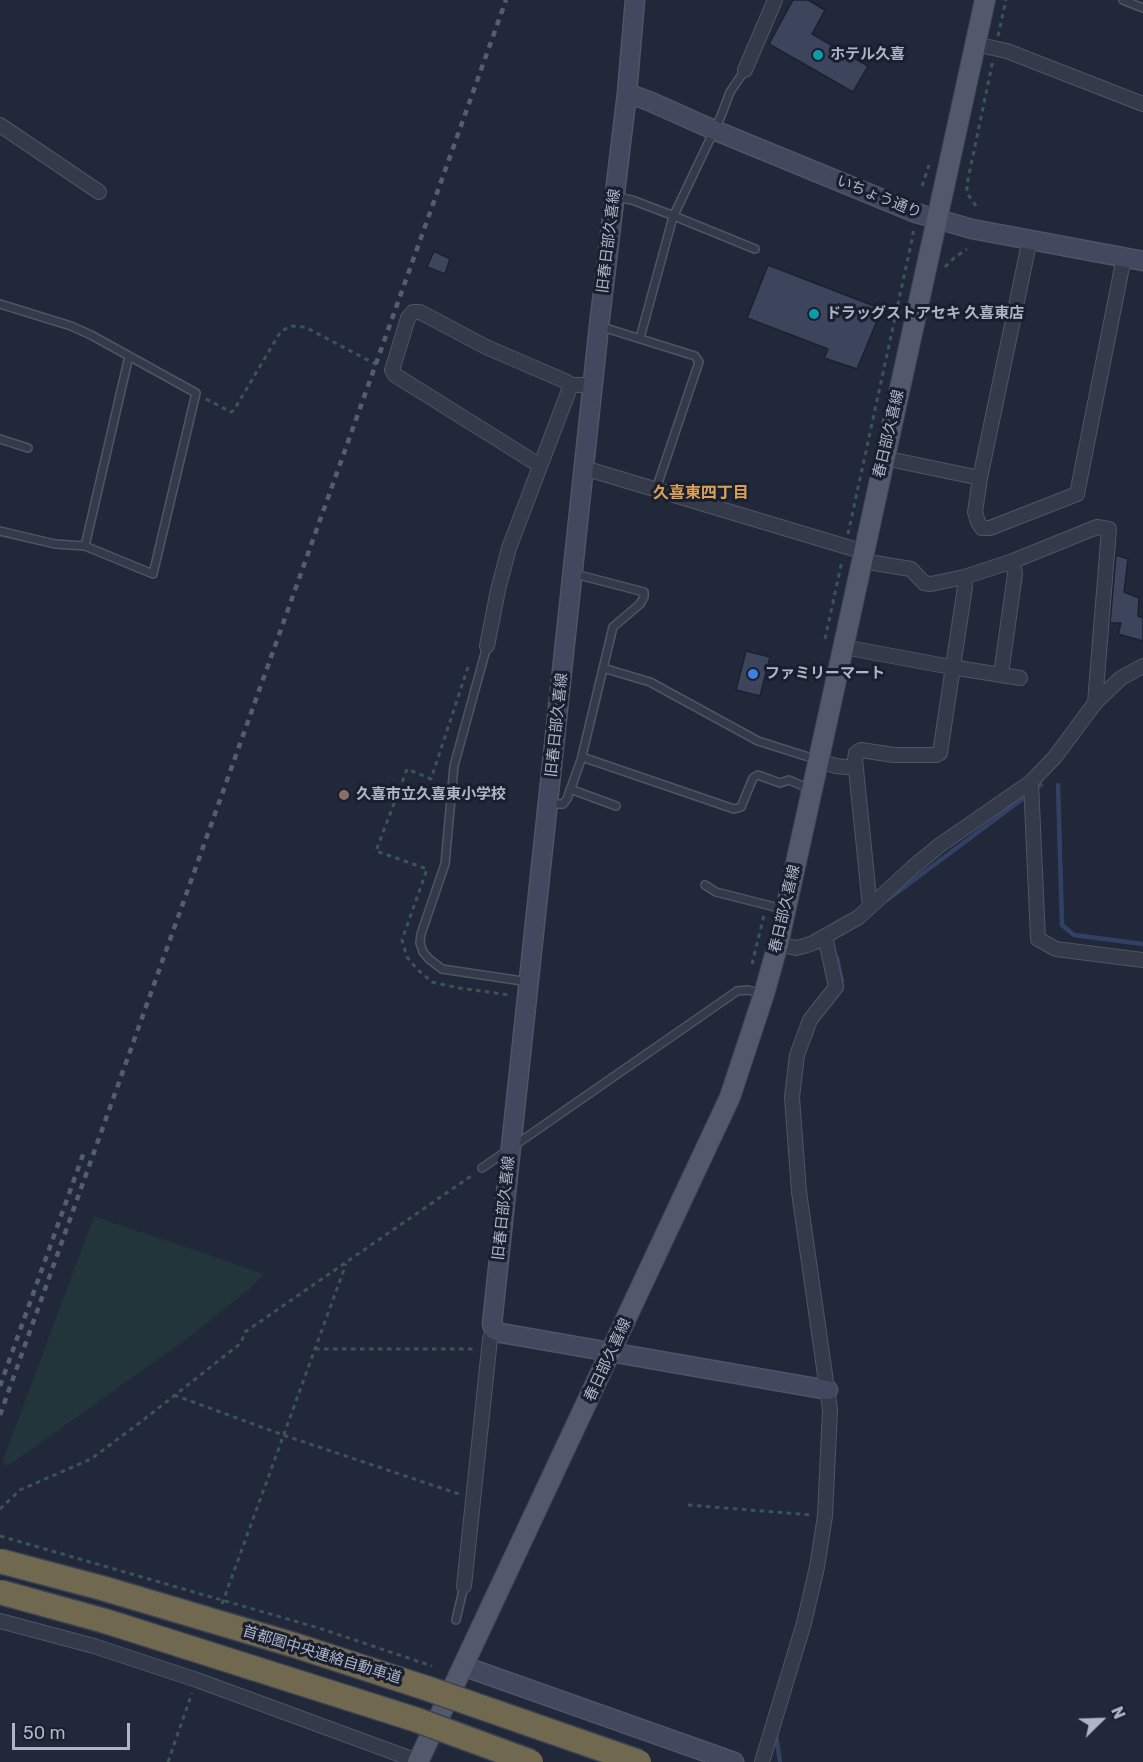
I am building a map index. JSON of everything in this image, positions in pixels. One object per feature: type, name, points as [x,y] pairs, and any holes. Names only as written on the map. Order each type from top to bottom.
[{"type":"highway","name":"首都圏中央連絡自動車道","points":[[0,1561],[102,1588],[294,1645],[639,1762]]},
{"type":"highway","points":[[0,1592],[105,1621],[383,1709],[531,1762]]},
{"type":"main road","name":"春日部久喜線","points":[[419,1762],[730,1097],[764,994],[786,910],[985,0]]},
{"type":"street","name":"旧春日部久喜線","points":[[492,1338],[599,326],[627,93],[635,0]]},
{"type":"street","points":[[745,70],[775,0]]},
{"type":"street","points":[[975,44],[1007,51],[1143,104]]},
{"type":"street","name":"いちょう通り","points":[[627,93],[916,213],[972,229],[1030,238],[1143,261]]},
{"type":"street","points":[[0,125],[99,192]]},
{"type":"street","points":[[1030,238],[980,478],[975,512],[982,528],[990,528],[1077,494],[1124,257]]},
{"type":"street","points":[[539,465],[400,380],[392,370],[408,318],[413,312],[420,312],[486,347],[571,385],[593,385]]},
{"type":"street","points":[[487,646],[509,549],[571,385]]},
{"type":"street","points":[[884,458],[980,478]]},
{"type":"street","points":[[584,468],[656,489],[863,557],[910,569],[924,583],[931,584],[964,577],[1013,561],[1097,527],[1109,529],[1095,703]]},
{"type":"street","points":[[1001,674],[1015,574],[1013,561]]},
{"type":"street","points":[[870,907],[856,753],[861,750],[894,755],[936,756],[940,753],[965,587],[964,577]]},
{"type":"street","points":[[844,647],[951,668],[1020,678]]},
{"type":"street","points":[[778,944],[796,948],[813,943],[859,916],[940,845],[1031,782],[1055,757],[1095,703],[1121,678],[1143,666]]},
{"type":"street","points":[[819,761],[856,768]]},
{"type":"street","points":[[1031,782],[1038,939],[1056,949],[1143,960]]},
{"type":"street","points":[[762,1762],[804,1623],[817,1567],[825,1516],[830,1410],[799,1192],[792,1097],[797,1055],[810,1020],[836,987],[825,936]]},
{"type":"street","points":[[464,1586],[472,1498],[492,1338],[501,1334],[828,1389]]},
{"type":"street","points":[[0,1621],[93,1646],[197,1680],[419,1762]]},
{"type":"street","points":[[463,1666],[734,1762]]},
{"type":"lane","points":[[1123,0],[1143,8]]},
{"type":"lane","points":[[640,338],[674,216],[730,92],[745,70]]},
{"type":"lane","points":[[614,196],[632,200],[755,249]]},
{"type":"lane","points":[[0,304],[71,326],[195,393],[153,574],[85,546],[56,543],[0,531]]},
{"type":"lane","points":[[599,326],[695,356],[699,362],[656,489]]},
{"type":"lane","points":[[85,546],[129,356]]},
{"type":"lane","points":[[0,439],[28,448]]},
{"type":"lane","points":[[549,804],[563,804],[567,799],[582,756],[613,627],[640,604],[644,597],[644,592],[573,573]]},
{"type":"lane","points":[[487,646],[454,766],[446,864],[421,934],[420,943],[423,952],[442,969],[530,982]]},
{"type":"lane","points":[[603,668],[650,682],[758,741],[819,761]]},
{"type":"lane","points":[[582,756],[734,809],[741,807],[753,778],[758,775],[780,783],[789,780],[812,790]]},
{"type":"lane","points":[[570,789],[616,806]]},
{"type":"lane","points":[[705,885],[716,892],[786,910]]},
{"type":"lane","points":[[482,1168],[730,996],[748,990],[764,994]]},
{"type":"lane","points":[[456,1620],[464,1586]]},
{"type":"path","points":[[997,40],[1006,0]]},
{"type":"path","points":[[976,206],[967,193],[967,184],[994,56]]},
{"type":"path","points":[[846,541],[913,231]]},
{"type":"path","points":[[195,393],[231,412],[234,411],[281,332],[298,325],[314,331],[375,364],[392,370]]},
{"type":"path","points":[[470,663],[431,778],[407,769],[376,851],[427,869],[402,940],[407,957],[417,969],[432,982],[515,995]]},
{"type":"path","points":[[0,1509],[20,1490],[91,1459],[241,1343],[245,1332],[482,1168]]},
{"type":"path","points":[[219,1611],[346,1263]]},
{"type":"path","points":[[315,1349],[478,1349],[492,1338]]},
{"type":"path","points":[[174,1395],[283,1435],[472,1498]]},
{"type":"path","points":[[688,1505],[825,1516]]},
{"type":"path","points":[[0,1536],[322,1629],[432,1666]]},
{"type":"path","points":[[168,1762],[197,1680]]},
{"type":"shaded area","points":[[94,1216],[264,1274],[249,1289],[188,1338],[8,1466],[2,1463]]},
{"type":"building","name":"ホテル久喜","points":[[793,0],[808,0],[825,10],[812,34],[868,66],[853,92],[769,44]]},
{"type":"building","points":[[434,251],[450,259],[445,274],[427,267]]},
{"type":"building","name":"ドラッグストアセキ 久喜東店","points":[[768,265],[882,309],[857,369],[824,358],[828,349],[747,318]]},
{"type":"building","points":[[1116,555],[1128,559],[1124,592],[1139,598],[1138,616],[1143,618],[1143,641],[1118,634],[1121,623],[1110,623]]},
{"type":"building","name":"ファミリーマート","points":[[746,651],[770,657],[760,696],[736,690]]},
{"type":"waterway","points":[[887,900],[1041,785]]},
{"type":"waterway","points":[[1058,785],[1062,925],[1074,935],[1143,944]]},
{"type":"waterway","points":[[837,958],[842,981],[838,987]]},
{"type":"waterway","points":[[776,1735],[780,1762]]},
{"type":"railway","points":[[0,1415],[506,0]]},
{"type":"railway","points":[[0,1386],[84,1152]]},
{"type":"place","name":"ホテル久喜","points":[[818,55]]},
{"type":"place","name":"ドラッグストアセキ 久喜東店","points":[[814,314]]},
{"type":"place","name":"ファミリーマート","points":[[753,674]]},
{"type":"place","name":"久喜市立久喜東小学校","points":[[344,795]]},
{"type":"district","name":"久喜東四丁目","points":[[701,493]]}]
